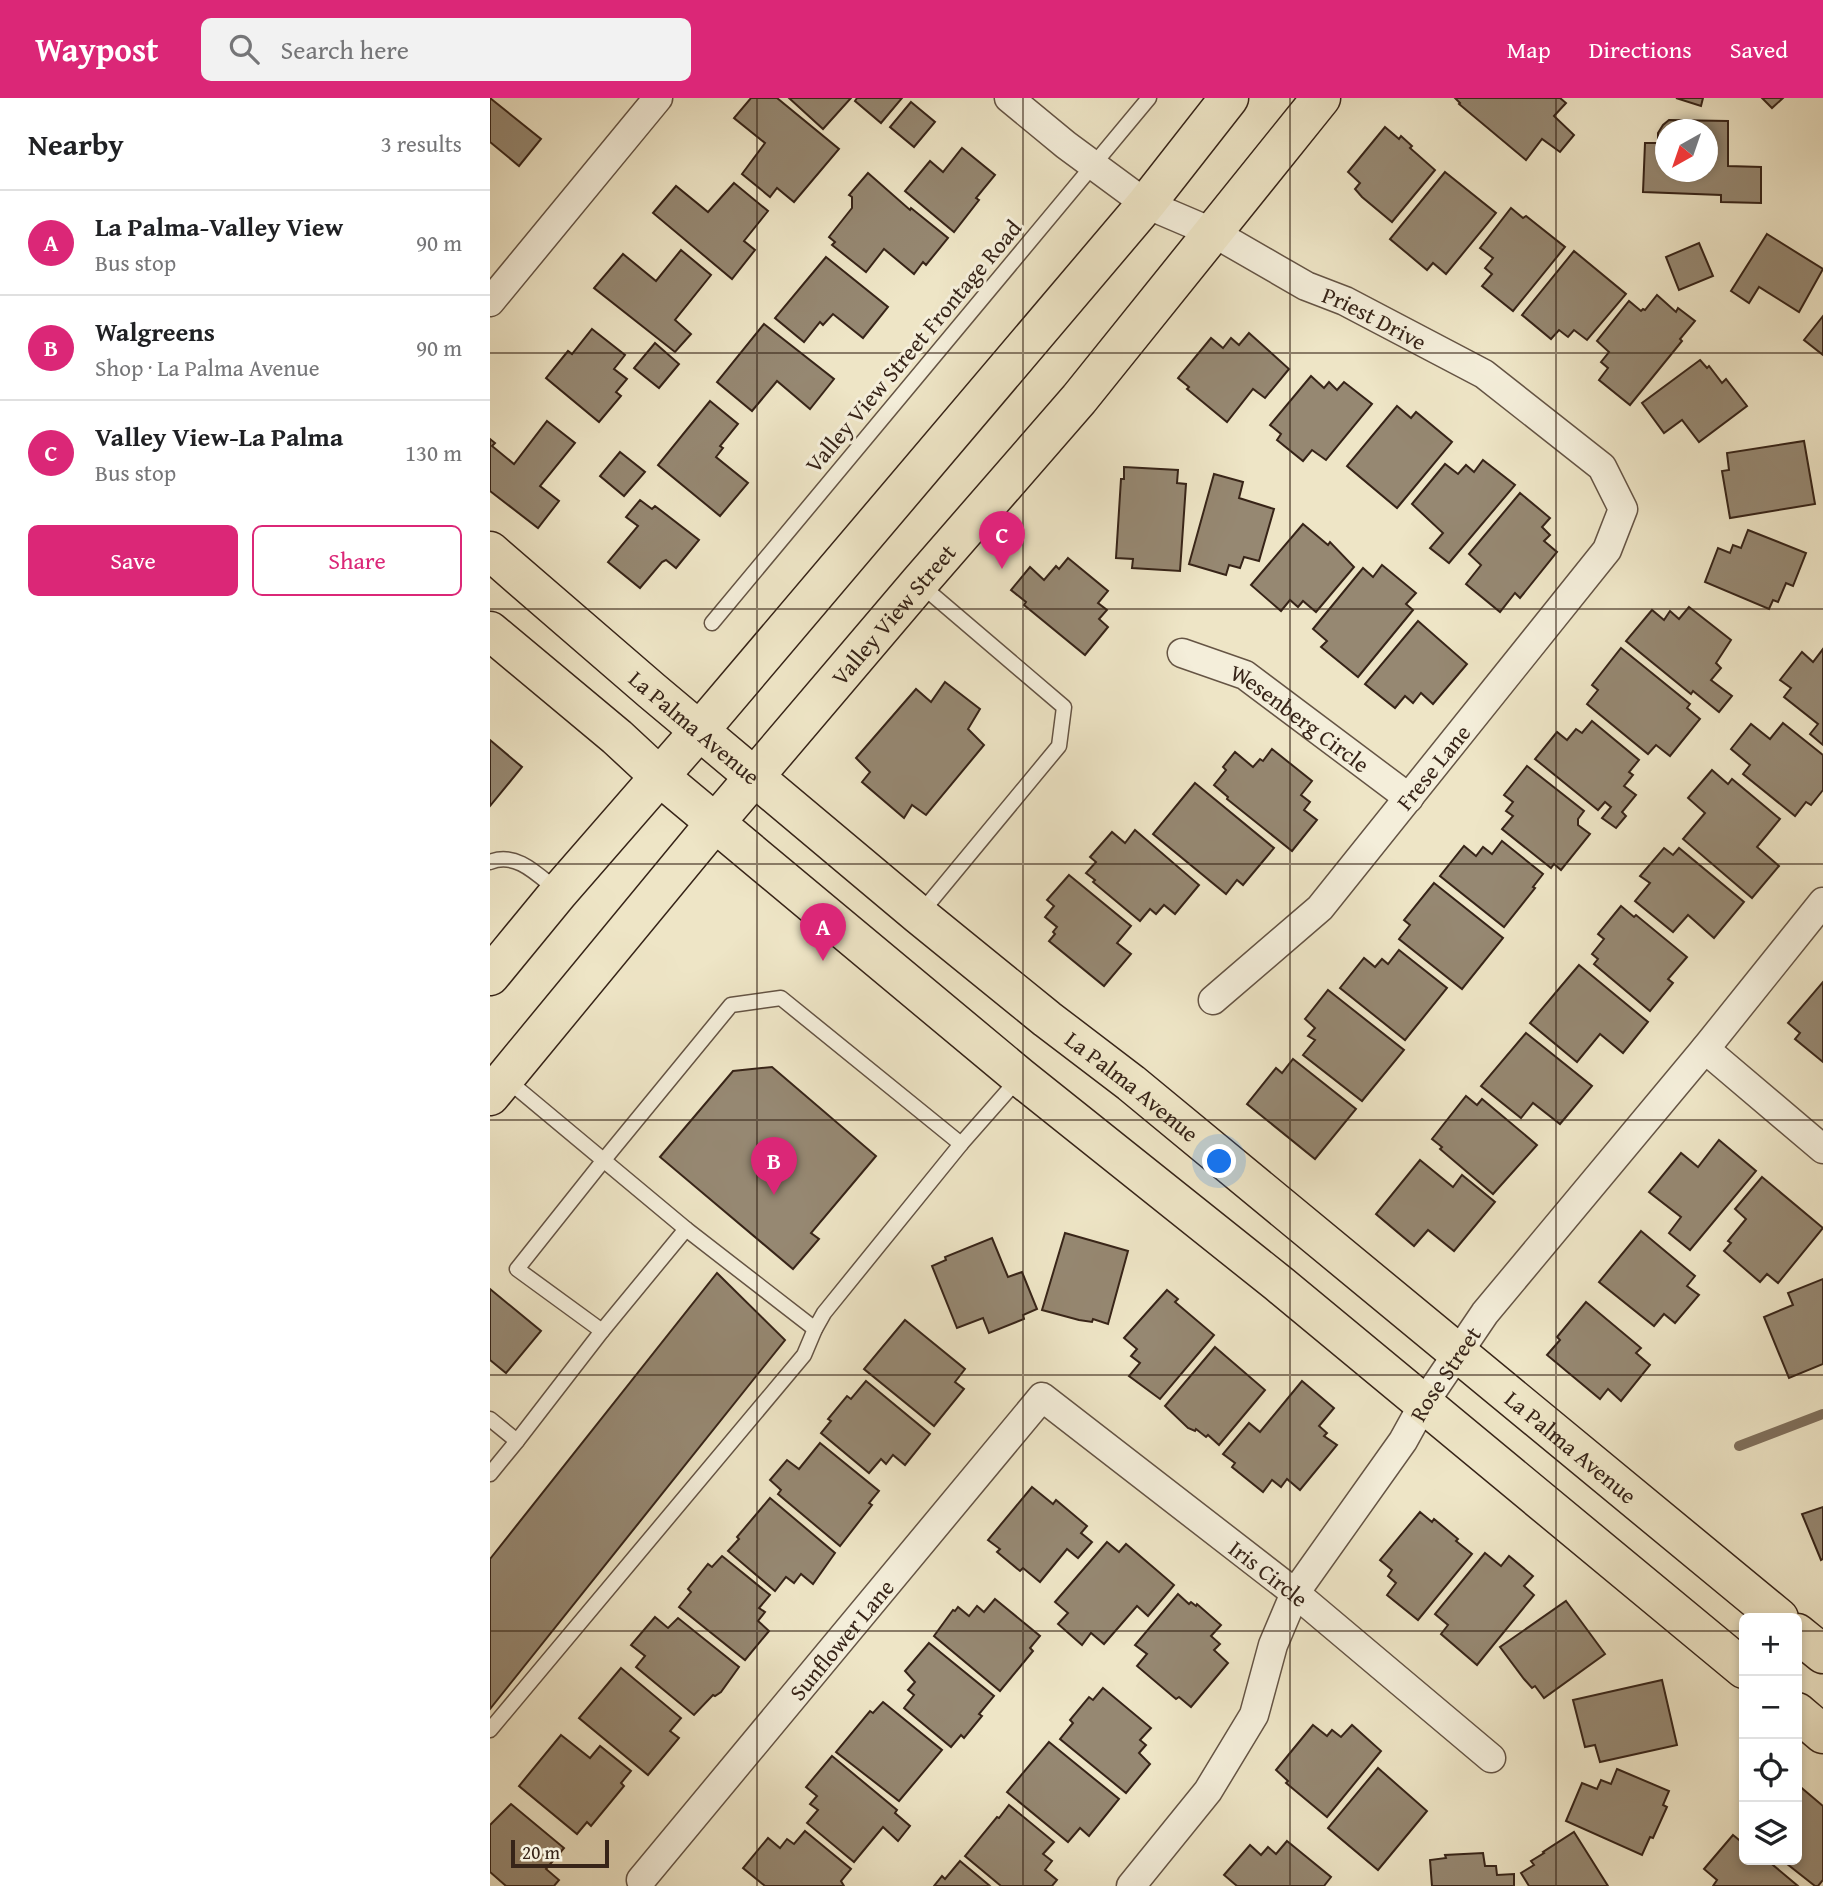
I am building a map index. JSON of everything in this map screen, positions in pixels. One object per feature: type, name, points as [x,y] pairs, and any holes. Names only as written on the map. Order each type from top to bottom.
[{"type":"main road","points":[[490,976],[1146,204],[1229,98]]},
{"type":"main road","name":"Valley View Street","points":[[497,1087],[715,823],[1079,399],[1321,98]]},
{"type":"main road","name":"La Palma Avenue","points":[[490,551],[919,915],[1131,1083],[1773,1613]]},
{"type":"main road","points":[[490,631],[617,737],[659,776],[1020,1077],[1278,1283],[1739,1665]]},
{"type":"main road","points":[[1802,1637],[1823,1654]]},
{"type":"main road","points":[[1802,1716],[1823,1734]]},
{"type":"street","points":[[490,302],[658,98]]},
{"type":"street","name":"Priest Drive","points":[[1009,98],[1093,166],[1146,204],[1214,233],[1306,286],[1345,301],[1484,374],[1602,467],[1623,509]]},
{"type":"street","name":"Frese Lane","points":[[1213,1000],[1320,908],[1607,550],[1623,509]]},
{"type":"street","name":"Wesenberg Circle","points":[[1182,653],[1245,675],[1409,798]]},
{"type":"street","name":"Rose Street","points":[[1131,1886],[1208,1791],[1254,1715],[1273,1645],[1295,1593],[1403,1441],[1423,1403],[1457,1352],[1485,1313],[1705,1049],[1823,902]]},
{"type":"street","points":[[1705,1049],[1823,1149]]},
{"type":"street","name":"Iris Circle","points":[[1042,1397],[1295,1593],[1492,1758]]},
{"type":"street","name":"Sunflower Lane","points":[[641,1880],[1042,1397]]},
{"type":"lane","name":"Valley View Street Frontage Road","points":[[712,623],[1149,98]]},
{"type":"lane","points":[[919,583],[1064,707],[1059,746],[919,915]]},
{"type":"lane","points":[[490,862],[500,858],[514,860],[529,868],[559,892]]},
{"type":"lane","points":[[602,1331],[517,1269],[731,1005],[781,998],[961,1144]]},
{"type":"lane","points":[[490,1730],[804,1355],[824,1313],[961,1144],[1020,1077]]},
{"type":"lane","points":[[497,1087],[603,1161],[815,1329]]},
{"type":"lane","points":[[490,1474],[686,1229]]},
{"type":"lane","points":[[490,1419],[517,1441]]},
{"type":"building","points":[[490,98],[541,139],[519,166],[490,142]]},
{"type":"building","points":[[751,98],[777,98],[839,149],[794,202],[777,188],[770,197],[742,174],[765,143],[734,118]]},
{"type":"building","points":[[789,98],[851,98],[823,129]]},
{"type":"building","points":[[857,98],[902,98],[881,123],[855,101]]},
{"type":"building","points":[[1455,98],[1560,98],[1566,103],[1554,116],[1574,135],[1560,152],[1542,139],[1526,160]]},
{"type":"building","points":[[1676,98],[1703,98],[1701,106]]},
{"type":"building","points":[[1762,98],[1783,98],[1772,108]]},
{"type":"building","points":[[911,102],[935,122],[914,147],[890,127]]},
{"type":"building","points":[[1718,121],[1728,121],[1728,166],[1761,167],[1761,203],[1721,202],[1721,195],[1643,192],[1645,143],[1655,143],[1655,182],[1718,182]]},
{"type":"building","points":[[1385,127],[1399,139],[1401,136],[1412,146],[1410,148],[1435,170],[1392,222],[1362,197],[1355,189],[1360,183],[1348,172]]},
{"type":"building","points":[[962,148],[995,175],[954,232],[905,191],[930,161],[943,172]]},
{"type":"building","points":[[1445,172],[1496,213],[1446,274],[1433,263],[1427,270],[1390,239]]},
{"type":"building","points":[[868,173],[910,210],[911,208],[948,238],[926,265],[923,262],[914,274],[884,249],[866,272],[832,245],[835,242],[829,237],[852,208],[852,197],[849,195]]},
{"type":"building","points":[[734,183],[768,211],[744,241],[755,250],[732,279],[653,213],[676,186],[708,212]]},
{"type":"building","points":[[1511,208],[1523,218],[1526,216],[1565,247],[1513,311],[1482,286],[1492,274],[1485,268],[1493,258],[1480,248]]},
{"type":"building","points":[[1767,234],[1823,269],[1799,312],[1759,287],[1749,303],[1731,291]]},
{"type":"building","points":[[1699,243],[1713,276],[1679,290],[1666,257]]},
{"type":"building","points":[[681,250],[711,275],[675,320],[691,334],[675,352],[594,288],[623,254],[656,281]]},
{"type":"building","points":[[1574,251],[1626,294],[1587,340],[1574,330],[1568,337],[1559,330],[1551,339],[1522,315]]},
{"type":"building","points":[[826,257],[888,307],[863,338],[833,314],[823,325],[820,322],[804,342],[775,318]]},
{"type":"building","points":[[1657,295],[1676,312],[1678,308],[1695,321],[1630,405],[1599,380],[1608,368],[1601,362],[1609,352],[1597,341],[1629,301],[1641,311],[1645,310]]},
{"type":"building","points":[[1823,316],[1823,355],[1804,340]]},
{"type":"building","points":[[764,324],[834,379],[810,409],[777,381],[752,411],[717,382]]},
{"type":"building","points":[[592,329],[625,355],[614,369],[627,379],[616,392],[621,396],[599,422],[546,378],[568,351],[572,354]]},
{"type":"building","points":[[1249,333],[1289,369],[1265,398],[1253,389],[1227,422],[1187,389],[1189,387],[1178,378],[1211,338],[1223,348],[1231,338],[1239,345]]},
{"type":"building","points":[[655,343],[679,364],[659,388],[634,368]]},
{"type":"building","points":[[1700,360],[1707,368],[1709,366],[1722,383],[1726,379],[1747,406],[1699,442],[1682,420],[1664,433],[1642,403]]},
{"type":"building","points":[[1311,376],[1324,388],[1329,382],[1337,390],[1344,382],[1372,404],[1326,460],[1312,450],[1303,461],[1277,440],[1281,434],[1270,425]]},
{"type":"building","points":[[710,401],[738,424],[720,446],[723,448],[716,457],[748,483],[720,516],[658,465]]},
{"type":"building","points":[[1397,406],[1411,418],[1416,412],[1452,442],[1397,508],[1347,466]]},
{"type":"building","points":[[547,421],[575,443],[540,486],[559,501],[538,528],[490,491],[490,439],[495,443],[492,446],[514,464]]},
{"type":"building","points":[[1804,441],[1815,504],[1730,518],[1722,471],[1729,470],[1727,453]]},
{"type":"building","points":[[620,452],[645,472],[624,496],[600,476]]},
{"type":"building","points":[[1483,460],[1515,485],[1449,563],[1430,548],[1443,533],[1412,504],[1445,464],[1458,474],[1466,465],[1474,472]]},
{"type":"building","points":[[1124,467],[1178,470],[1177,483],[1186,484],[1180,571],[1132,568],[1133,559],[1116,558]]},
{"type":"building","points":[[1214,474],[1243,482],[1239,498],[1274,509],[1259,561],[1244,557],[1240,568],[1229,565],[1226,575],[1189,564]]},
{"type":"building","points":[[1520,493],[1550,518],[1542,527],[1550,535],[1544,541],[1557,552],[1520,598],[1515,593],[1500,612],[1466,584],[1481,565],[1469,554]]},
{"type":"building","points":[[640,500],[652,509],[655,506],[699,540],[676,568],[666,560],[662,562],[640,588],[608,562],[638,526],[626,517]]},
{"type":"building","points":[[1303,524],[1328,545],[1330,542],[1354,567],[1316,612],[1303,601],[1298,607],[1290,600],[1281,611],[1251,585]]},
{"type":"building","points":[[1748,530],[1806,553],[1793,586],[1786,583],[1778,602],[1773,600],[1769,609],[1705,582],[1718,548],[1730,553],[1733,545],[1741,548]]},
{"type":"building","points":[[1068,558],[1108,591],[1098,603],[1107,610],[1099,619],[1108,627],[1085,655],[1024,605],[1026,602],[1011,590],[1030,567],[1044,580],[1056,566],[1059,569]]},
{"type":"building","points":[[1382,565],[1416,593],[1406,604],[1413,610],[1358,677],[1321,647],[1327,641],[1313,629],[1363,568],[1373,577]]},
{"type":"building","points":[[1689,607],[1731,640],[1716,663],[1721,668],[1711,680],[1732,696],[1719,712],[1693,691],[1691,694],[1626,641],[1652,610],[1664,620],[1670,611],[1679,619]]},
{"type":"building","points":[[1418,621],[1467,664],[1433,704],[1421,693],[1413,703],[1405,696],[1395,708],[1365,684]]},
{"type":"building","points":[[1621,648],[1690,704],[1687,708],[1700,719],[1670,756],[1656,745],[1648,754],[1587,704],[1598,690],[1592,685]]},
{"type":"building","points":[[1823,649],[1823,745],[1810,734],[1818,724],[1784,697],[1791,688],[1780,680],[1802,652],[1813,662]]},
{"type":"building","points":[[945,682],[980,709],[968,729],[984,745],[926,815],[912,805],[904,818],[862,782],[870,772],[856,758],[916,689],[931,702]]},
{"type":"building","points":[[1592,721],[1639,760],[1629,772],[1633,775],[1624,786],[1636,795],[1622,812],[1626,816],[1616,828],[1602,818],[1611,807],[1605,802],[1598,810],[1535,759],[1557,732],[1567,740],[1576,729],[1582,733]]},
{"type":"building","points":[[1783,723],[1823,755],[1823,790],[1811,805],[1806,802],[1795,816],[1743,774],[1750,765],[1731,749],[1751,724],[1770,739]]},
{"type":"building","points":[[490,740],[522,767],[490,806]]},
{"type":"building","points":[[1272,749],[1312,781],[1301,795],[1310,802],[1304,810],[1317,820],[1292,851],[1227,799],[1214,785],[1235,752],[1253,767],[1260,759],[1263,761]]},
{"type":"building","points":[[1527,766],[1584,811],[1578,819],[1578,825],[1590,834],[1561,870],[1554,864],[1551,868],[1502,829],[1513,816],[1506,811],[1513,802],[1504,795]]},
{"type":"building","points":[[1712,770],[1728,784],[1732,779],[1780,819],[1757,847],[1779,866],[1752,898],[1683,839],[1705,813],[1688,798]]},
{"type":"building","points":[[1195,783],[1274,848],[1243,885],[1237,880],[1226,894],[1153,834]]},
{"type":"building","points":[[1135,830],[1199,885],[1175,914],[1164,905],[1156,914],[1150,909],[1140,921],[1086,873],[1096,862],[1090,857],[1112,832],[1125,843]]},
{"type":"building","points":[[1502,841],[1543,874],[1504,927],[1440,876],[1464,846],[1476,856],[1483,847],[1492,854]]},
{"type":"building","points":[[1664,848],[1673,855],[1679,848],[1744,902],[1714,938],[1688,915],[1673,932],[1635,901],[1650,883],[1640,876]]},
{"type":"building","points":[[1069,875],[1131,926],[1117,943],[1131,954],[1104,986],[1049,941],[1057,927],[1045,917],[1054,906],[1047,900]]},
{"type":"building","points":[[1434,883],[1503,938],[1462,989],[1399,939],[1410,925],[1404,920]]},
{"type":"building","points":[[1621,906],[1687,957],[1668,979],[1673,983],[1650,1011],[1594,964],[1598,959],[1592,954],[1604,939],[1598,934]]},
{"type":"building","points":[[1399,950],[1447,988],[1405,1040],[1340,988],[1364,958],[1375,967],[1382,959],[1388,964]]},
{"type":"building","points":[[1579,965],[1648,1022],[1623,1053],[1600,1034],[1577,1062],[1530,1023]]},
{"type":"building","points":[[1823,982],[1823,1062],[1795,1039],[1800,1033],[1788,1023]]},
{"type":"building","points":[[1328,990],[1404,1050],[1362,1101],[1303,1055],[1315,1040],[1308,1036],[1315,1028],[1305,1019]]},
{"type":"building","points":[[1526,1033],[1592,1086],[1560,1124],[1533,1103],[1521,1118],[1481,1086]]},
{"type":"building","points":[[1293,1059],[1356,1109],[1315,1159],[1247,1104],[1276,1068],[1282,1073]]},
{"type":"building","points":[[772,1067],[876,1156],[811,1233],[819,1239],[793,1269],[660,1157],[733,1071]]},
{"type":"building","points":[[1466,1096],[1477,1105],[1482,1099],[1537,1145],[1493,1194],[1432,1139]]},
{"type":"building","points":[[1719,1140],[1756,1171],[1690,1250],[1669,1233],[1681,1217],[1649,1192],[1681,1153],[1698,1167]]},
{"type":"building","points":[[1420,1160],[1453,1187],[1462,1175],[1495,1202],[1454,1251],[1428,1230],[1414,1246],[1376,1214]]},
{"type":"building","points":[[1762,1177],[1823,1228],[1778,1283],[1767,1274],[1760,1282],[1724,1251],[1731,1243],[1728,1241],[1746,1219],[1735,1209]]},
{"type":"building","points":[[1641,1231],[1695,1276],[1687,1286],[1699,1295],[1675,1323],[1664,1314],[1654,1326],[1599,1282]]},
{"type":"building","points":[[1065,1233],[1128,1251],[1108,1324],[1093,1319],[1092,1322],[1079,1320],[1042,1310]]},
{"type":"building","points":[[992,1238],[1008,1277],[1022,1272],[1037,1309],[1023,1315],[1024,1319],[989,1333],[983,1318],[957,1328],[932,1266],[946,1260],[945,1257]]},
{"type":"building","points":[[717,1273],[785,1340],[490,1709],[490,1559]]},
{"type":"building","points":[[1823,1279],[1823,1364],[1789,1378],[1764,1317],[1793,1305],[1788,1293]]},
{"type":"building","points":[[490,1289],[541,1331],[506,1373],[490,1360]]},
{"type":"building","points":[[1167,1290],[1178,1299],[1175,1302],[1214,1335],[1160,1399],[1129,1376],[1140,1363],[1131,1356],[1137,1349],[1124,1338]]},
{"type":"building","points":[[1586,1302],[1641,1348],[1636,1353],[1650,1365],[1621,1401],[1608,1389],[1600,1399],[1547,1355],[1560,1340],[1557,1337]]},
{"type":"building","points":[[905,1320],[965,1369],[955,1382],[964,1389],[934,1426],[864,1369]]},
{"type":"building","points":[[1215,1347],[1265,1390],[1219,1445],[1208,1435],[1206,1437],[1196,1429],[1195,1431],[1188,1428],[1165,1406]]},
{"type":"building","points":[[866,1381],[930,1434],[905,1465],[893,1455],[886,1464],[881,1459],[869,1473],[821,1433],[831,1421],[828,1419],[847,1396],[851,1399]]},
{"type":"building","points":[[1302,1381],[1334,1408],[1319,1426],[1327,1433],[1324,1436],[1337,1445],[1300,1490],[1287,1479],[1281,1487],[1272,1480],[1263,1492],[1232,1467],[1235,1463],[1223,1454],[1249,1423],[1260,1432]]},
{"type":"building","points":[[820,1443],[879,1491],[869,1503],[872,1505],[840,1546],[778,1494],[781,1490],[770,1480],[787,1460],[799,1469]]},
{"type":"building","points":[[1032,1487],[1053,1504],[1056,1500],[1087,1526],[1081,1533],[1092,1542],[1078,1558],[1067,1549],[1040,1582],[1023,1568],[1020,1571],[997,1552],[1000,1549],[988,1540]]},
{"type":"building","points":[[770,1498],[835,1553],[813,1584],[801,1574],[794,1583],[786,1577],[775,1591],[728,1551]]},
{"type":"building","points":[[1823,1507],[1823,1559],[1821,1560],[1802,1514]]},
{"type":"building","points":[[1420,1512],[1432,1522],[1434,1519],[1472,1554],[1418,1620],[1387,1595],[1396,1583],[1388,1576],[1392,1570],[1380,1560]]},
{"type":"building","points":[[1107,1542],[1119,1552],[1126,1544],[1174,1585],[1148,1616],[1137,1606],[1104,1644],[1091,1633],[1082,1645],[1058,1624],[1068,1613],[1055,1602]]},
{"type":"building","points":[[1485,1553],[1501,1566],[1509,1556],[1533,1576],[1524,1586],[1534,1595],[1477,1665],[1441,1634],[1448,1625],[1435,1614]]},
{"type":"building","points":[[722,1556],[770,1595],[759,1608],[765,1612],[758,1621],[769,1631],[745,1660],[679,1607],[691,1592],[688,1589],[708,1564],[712,1567]]},
{"type":"building","points":[[1178,1594],[1189,1604],[1197,1604],[1221,1625],[1211,1636],[1220,1644],[1214,1650],[1228,1663],[1191,1707],[1179,1697],[1176,1699],[1137,1666],[1147,1654],[1135,1645]]},
{"type":"building","points":[[995,1599],[1040,1636],[1030,1648],[1033,1651],[1000,1691],[934,1636],[953,1610],[958,1607],[969,1616],[977,1606],[984,1612]]},
{"type":"building","points":[[1566,1601],[1605,1654],[1544,1698],[1535,1686],[1532,1688],[1524,1679],[1500,1647]]},
{"type":"building","points":[[655,1617],[668,1628],[678,1618],[739,1667],[721,1692],[713,1695],[694,1715],[636,1667],[645,1656],[631,1645]]},
{"type":"building","points":[[929,1643],[994,1696],[964,1738],[961,1735],[951,1747],[904,1708],[914,1695],[908,1690],[915,1682],[905,1671]]},
{"type":"building","points":[[621,1668],[681,1718],[670,1731],[679,1738],[648,1775],[579,1718]]},
{"type":"building","points":[[1662,1680],[1677,1745],[1600,1762],[1595,1745],[1585,1747],[1573,1700]]},
{"type":"building","points":[[1103,1688],[1151,1728],[1140,1740],[1146,1745],[1139,1753],[1150,1764],[1126,1793],[1060,1739],[1073,1723],[1070,1720],[1089,1697],[1093,1700]]},
{"type":"building","points":[[883,1702],[942,1750],[899,1801],[836,1752],[870,1711],[873,1713]]},
{"type":"building","points":[[1313,1725],[1327,1736],[1332,1730],[1341,1737],[1352,1725],[1381,1751],[1327,1817],[1286,1783],[1288,1781],[1276,1770]]},
{"type":"building","points":[[561,1735],[590,1758],[600,1746],[631,1771],[621,1783],[624,1786],[591,1826],[587,1822],[577,1834],[519,1786]]},
{"type":"building","points":[[1049,1742],[1119,1799],[1089,1836],[1080,1828],[1068,1842],[1007,1792]]},
{"type":"building","points":[[832,1756],[897,1810],[895,1813],[910,1826],[898,1841],[883,1827],[854,1862],[807,1823],[818,1810],[810,1804],[817,1796],[806,1787]]},
{"type":"building","points":[[1378,1768],[1427,1811],[1378,1870],[1328,1828]]},
{"type":"building","points":[[1617,1769],[1669,1791],[1663,1805],[1667,1807],[1642,1855],[1566,1821],[1582,1783],[1597,1789],[1601,1780],[1611,1784]]},
{"type":"building","points":[[1802,1788],[1823,1806],[1823,1880],[1815,1886],[1788,1865],[1802,1865]]},
{"type":"building","points":[[511,1804],[564,1848],[546,1869],[559,1880],[554,1886],[506,1886],[490,1872],[490,1825]]},
{"type":"building","points":[[1009,1805],[1054,1842],[1043,1854],[1052,1861],[1045,1870],[1057,1880],[1052,1886],[1001,1886],[965,1856]]},
{"type":"building","points":[[805,1831],[851,1869],[841,1881],[844,1886],[765,1886],[743,1868],[768,1838],[780,1848],[787,1839],[794,1844]]},
{"type":"building","points":[[1574,1832],[1608,1886],[1529,1886],[1521,1873],[1534,1865],[1531,1861]]},
{"type":"building","points":[[1733,1835],[1739,1840],[1739,1865],[1773,1865],[1798,1886],[1713,1886],[1717,1880],[1704,1869]]},
{"type":"building","points":[[1287,1841],[1331,1877],[1324,1886],[1237,1886],[1224,1875],[1250,1845],[1261,1855],[1268,1847],[1276,1854]]},
{"type":"building","points":[[1483,1853],[1485,1866],[1496,1866],[1497,1875],[1514,1874],[1514,1886],[1432,1886],[1430,1860],[1446,1858],[1445,1855]]},
{"type":"building","points":[[960,1861],[990,1886],[934,1886],[942,1876],[945,1879]]},
{"type":"waterway","points":[[1739,1446],[1823,1414]]},
{"type":"place","name":"Valley View-La Palma","points":[[1002,569]]},
{"type":"place","name":"La Palma-Valley View","points":[[823,961]]},
{"type":"place","name":"Walgreens","points":[[774,1195]]}]
